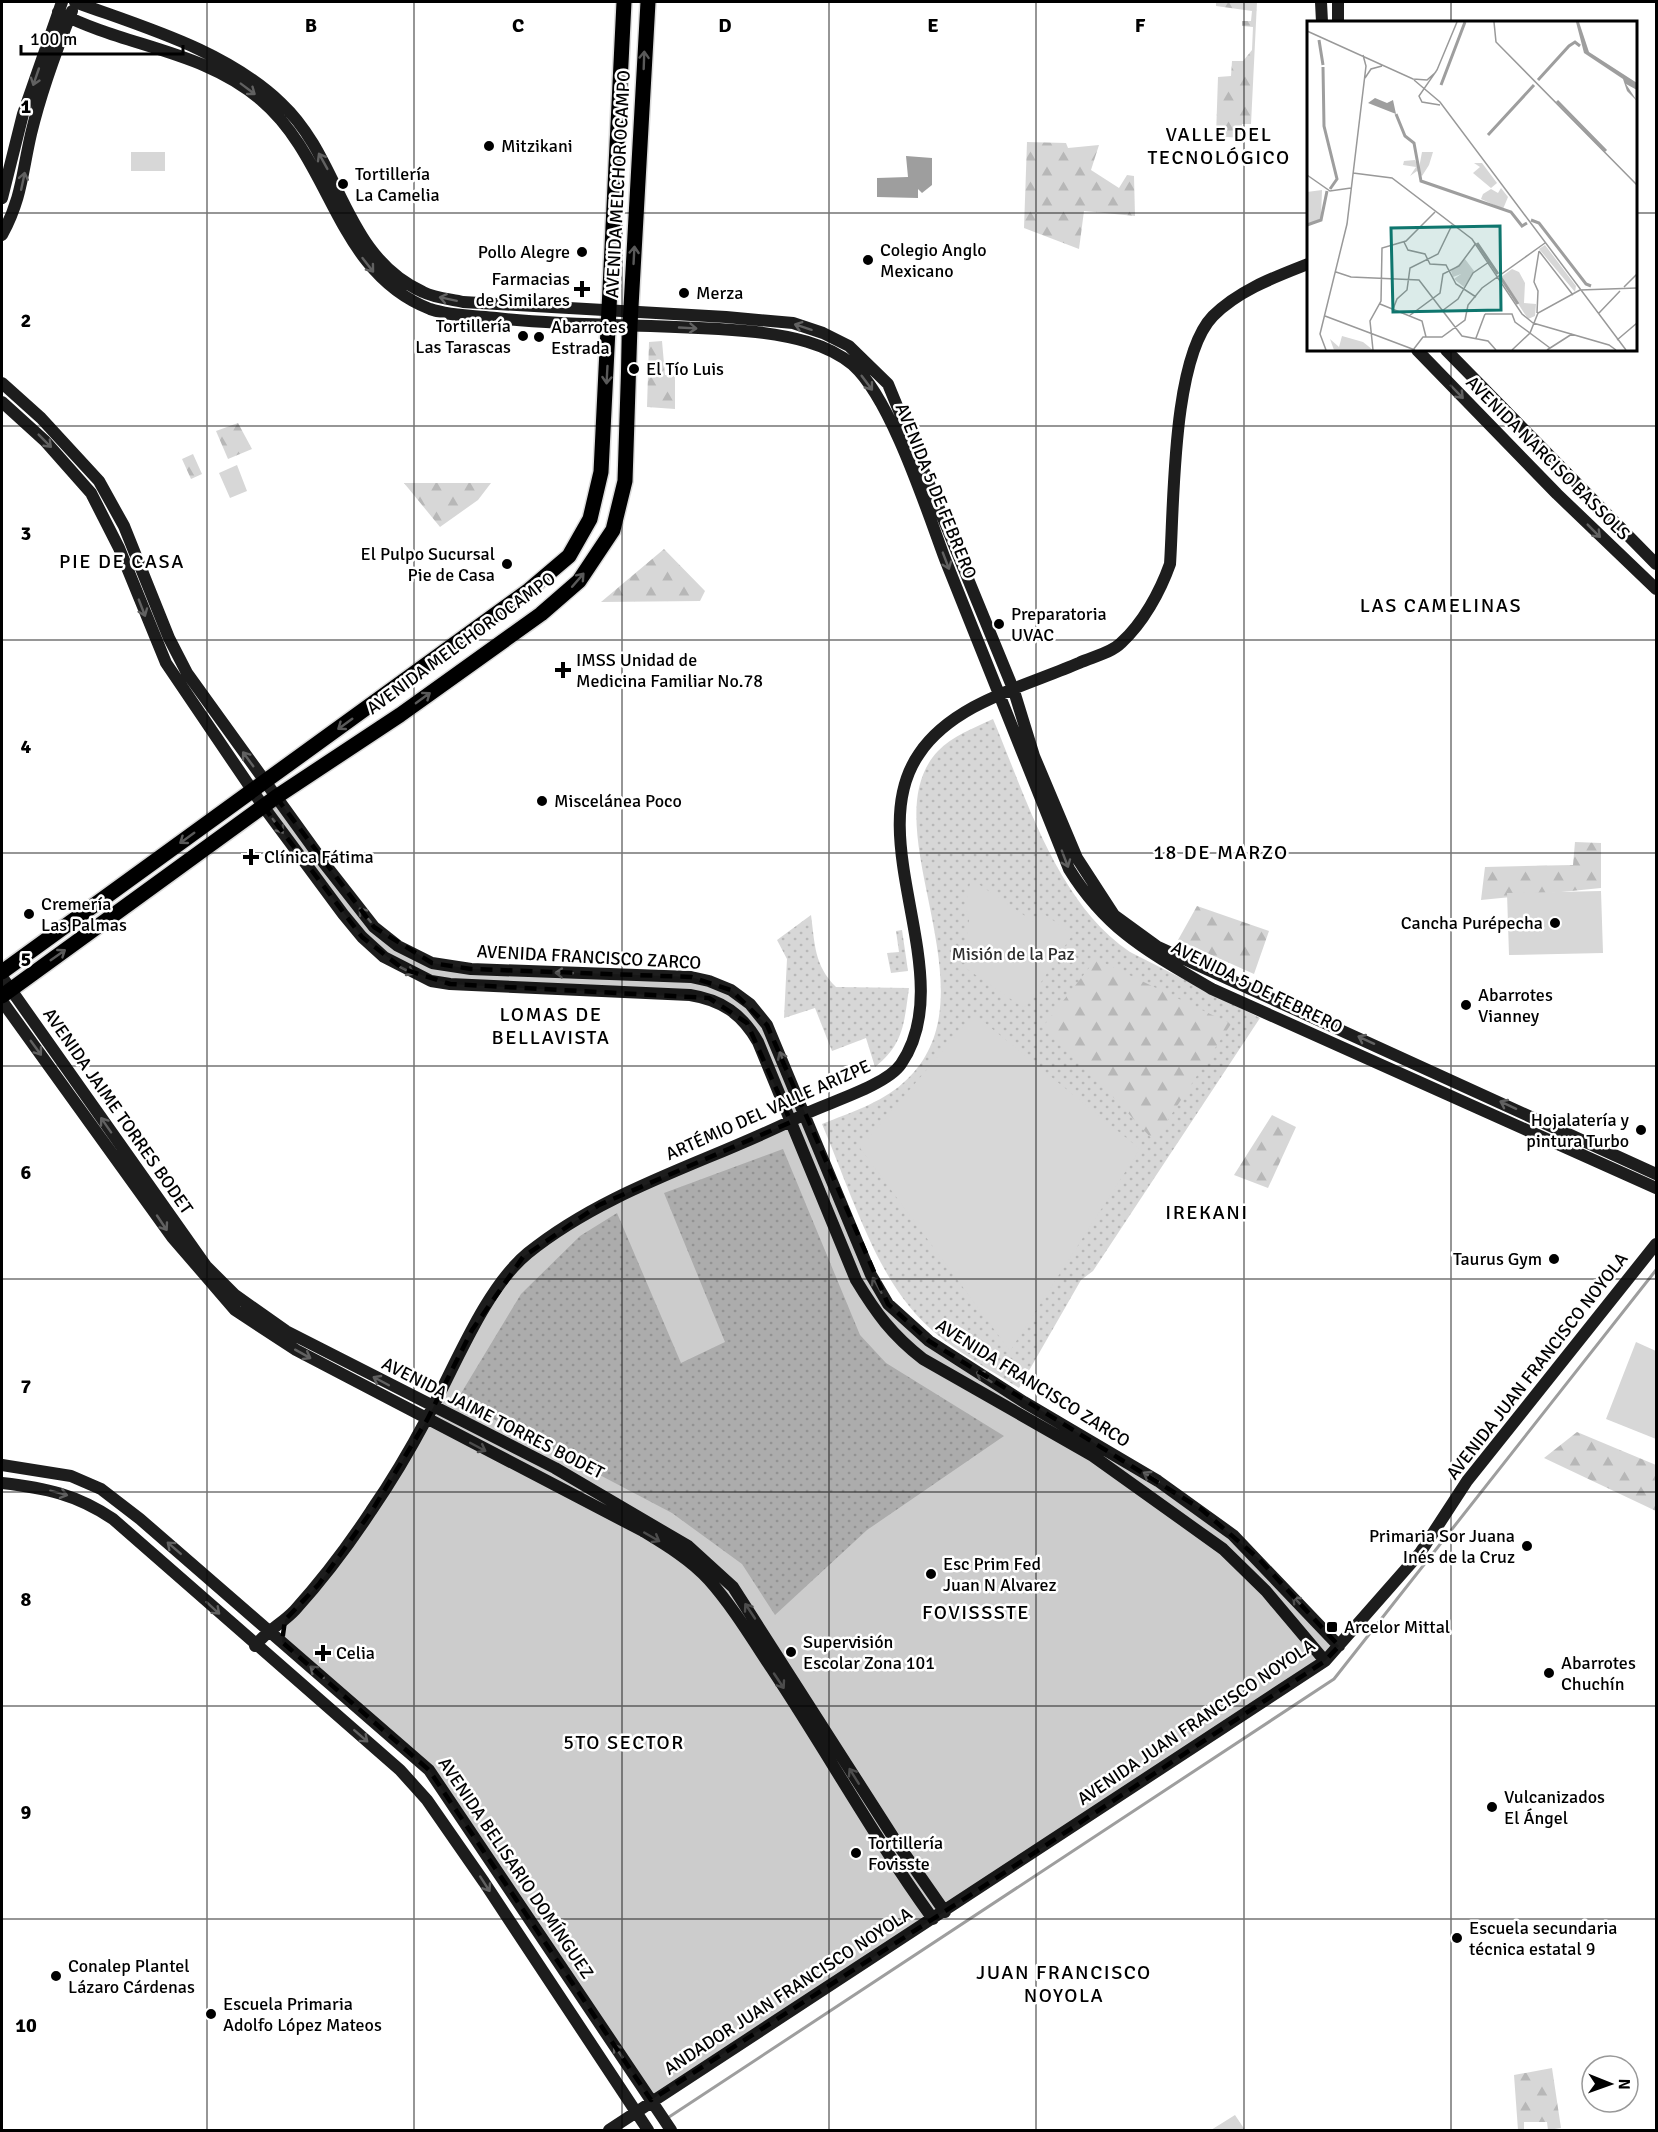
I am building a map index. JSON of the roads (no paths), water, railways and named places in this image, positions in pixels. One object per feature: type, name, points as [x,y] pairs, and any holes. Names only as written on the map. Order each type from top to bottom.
[{"type":"main road","name":"AVENIDA MELCHOR OCAMPO","points":[[2,972],[529,590],[569,556],[590,519],[601,472],[624,2]]},
{"type":"main road","name":"AVENIDA MELCHOR OCAMPO","points":[[4,991],[270,801],[400,715],[541,614],[579,581],[613,530],[625,481],[630,319],[648,2]]},
{"type":"street","points":[[2,198],[23,114],[63,10],[75,2]]},
{"type":"street","name":"AVENIDA 5 DE FEBRERO","points":[[75,2],[226,62],[256,81],[284,105],[312,142],[358,235],[387,268],[422,292],[463,302],[756,332],[803,340],[832,352],[853,366],[877,397],[888,417],[1069,869],[1082,891],[1114,927],[1137,945],[1212,989],[1656,1188]]},
{"type":"street","points":[[1321,2],[1322,21]]},
{"type":"street","points":[[1338,2],[1338,21]]},
{"type":"street","points":[[2,235],[23,186],[31,136],[63,10]]},
{"type":"street","name":"AVENIDA 5 DE FEBRERO","points":[[63,10],[225,73],[261,99],[280,118],[302,146],[354,246],[375,274],[431,309],[520,321],[610,318]]},
{"type":"street","name":"ARTÉMIO DEL VALLE ARIZPE","points":[[268,1630],[285,1620],[319,1584],[373,1509],[427,1420],[472,1330],[503,1280],[523,1257],[599,1205],[791,1122],[861,1090],[897,1070],[909,1052],[919,1018],[922,980],[902,864],[902,796],[910,769],[920,752],[966,712],[1120,645],[1140,620],[1161,589],[1170,564],[1182,390],[1191,356],[1212,317],[1265,280],[1307,264]]},
{"type":"street","name":"AVENIDA 5 DE FEBRERO","points":[[630,319],[726,317],[793,323],[823,333],[849,346],[888,384],[1014,691],[1034,756],[1064,829],[1077,858],[1103,901],[1125,925],[1158,947],[1656,1174]]},
{"type":"street","name":"AVENIDA NARCISO BASSOLS","points":[[1418,351],[1557,495],[1656,589]]},
{"type":"street","name":"AVENIDA NARCISO BASSOLS","points":[[1447,351],[1656,564]]},
{"type":"street","name":"AVENIDA FRANCISCO ZARCO","points":[[2,383],[64,441],[99,481],[124,526],[169,638],[188,673],[259,787]]},
{"type":"street","name":"AVENIDA FRANCISCO ZARCO","points":[[2,402],[45,441],[91,493],[119,548],[166,663],[270,801],[374,927],[398,946],[432,963],[471,969],[691,977],[731,990],[750,1004],[767,1025],[806,1114],[871,1275],[888,1304],[928,1341],[1024,1402],[1158,1481],[1233,1534],[1339,1646]]},
{"type":"street","name":"AVENIDA FRANCISCO ZARCO","points":[[270,801],[362,937],[384,957],[403,969],[431,981],[450,984],[709,998],[731,1009],[747,1023],[758,1042],[856,1280],[877,1316],[903,1343],[923,1359],[1093,1456],[1223,1549],[1266,1591],[1325,1660]]},
{"type":"street","points":[[1212,989],[1218,973]]},
{"type":"street","name":"AVENIDA JAIME TORRES BODET","points":[[4,991],[199,1257],[224,1285],[286,1331],[580,1482],[680,1541],[733,1587],[881,1830],[945,1912]]},
{"type":"street","name":"AVENIDA JAIME TORRES BODET","points":[[4,991],[171,1237],[235,1310],[296,1350],[671,1548],[708,1578],[825,1740]]},
{"type":"street","name":"AVENIDA JUAN FRANCISCO NOYOLA","points":[[945,1912],[1325,1660],[1420,1553],[1467,1480],[1656,1244]]},
{"type":"street","name":"AVENIDA BELISARIO DOMÍNGUEZ","points":[[2,1465],[71,1476],[101,1489],[140,1518],[429,1770],[669,2127]]},
{"type":"street","points":[[573,1497],[580,1482]]},
{"type":"street","name":"AVENIDA BELISARIO DOMÍNGUEZ","points":[[2,1483],[63,1493],[90,1503],[113,1519],[255,1646],[400,1770],[427,1800],[645,2127]]},
{"type":"street","points":[[1223,1549],[1233,1534]]},
{"type":"street","points":[[268,1657],[282,1642],[285,1620]]},
{"type":"street","points":[[255,1646],[268,1630]]},
{"type":"street","name":"AVENIDA JAIME TORRES BODET","points":[[881,1830],[890,1859],[933,1919]]},
{"type":"street","name":"ANDADOR JUAN FRANCISCO NOYOLA","points":[[655,2105],[945,1912]]},
{"type":"street","points":[[609,2130],[636,2112],[655,2105]]},
{"type":"waterway","points":[[666,2119],[1334,1679],[1656,1270]]},
{"type":"place","name":"Mitzikani","points":[[489,146]]},
{"type":"place","name":"Tortillería La Camelia","points":[[343,184]]},
{"type":"place","name":"Pollo Alegre","points":[[582,252]]},
{"type":"place","name":"Colegio Anglo Mexicano","points":[[868,260]]},
{"type":"place","name":"Farmacias de Similares","points":[[582,289]]},
{"type":"place","name":"Merza","points":[[684,293]]},
{"type":"place","name":"Tortillería Las Tarascas","points":[[523,336]]},
{"type":"place","name":"Abarrotes Estrada","points":[[539,337]]},
{"type":"place","name":"El Tío Luis","points":[[634,369]]},
{"type":"place","name":"El Pulpo Sucursal Pie de Casa","points":[[507,564]]},
{"type":"place","name":"Preparatoria UVAC","points":[[999,624]]},
{"type":"place","name":"IMSS Unidad de Medicina Familiar No.78","points":[[563,670]]},
{"type":"place","name":"Miscelánea Poco","points":[[542,801]]},
{"type":"place","name":"Clínica Fátima","points":[[251,857]]},
{"type":"place","name":"Cremería Las Palmas","points":[[29,914]]},
{"type":"place","name":"Cancha Purépecha","points":[[1555,923]]},
{"type":"place","name":"Abarrotes Vianney","points":[[1466,1005]]},
{"type":"place","name":"Hojalatería y pintura Turbo","points":[[1641,1130]]},
{"type":"place","name":"Taurus Gym","points":[[1554,1259]]},
{"type":"place","name":"Primaria Sor Juana Inés de la Cruz","points":[[1527,1546]]},
{"type":"place","name":"Esc Prim Fed Juan N Alvarez","points":[[931,1574]]},
{"type":"place","name":"Arcelor Mittal","points":[[1332,1627]]},
{"type":"place","name":"Supervisión Escolar Zona 101","points":[[791,1652]]},
{"type":"place","name":"Celia","points":[[323,1653]]},
{"type":"place","name":"Abarrotes Chuchín","points":[[1549,1673]]},
{"type":"place","name":"Vulcanizados El Ángel","points":[[1492,1807]]},
{"type":"place","name":"Tortillería Fovisste","points":[[856,1853]]},
{"type":"place","name":"Escuela secundaria técnica estatal 9","points":[[1457,1938]]},
{"type":"place","name":"Conalep Plantel Lázaro Cárdenas","points":[[56,1976]]},
{"type":"place","name":"Escuela Primaria Adolfo López Mateos","points":[[211,2014]]},
{"type":"district","name":"VALLE DEL TECNOLÓGICO","points":[[1219,146]]},
{"type":"district","name":"PIE DE CASA","points":[[122,561]]},
{"type":"district","name":"LAS CAMELINAS","points":[[1441,605]]},
{"type":"district","name":"18 DE MARZO","points":[[1221,852]]},
{"type":"district","name":"LOMAS DE BELLAVISTA","points":[[551,1026]]},
{"type":"district","name":"IREKANI","points":[[1207,1212]]},
{"type":"district","name":"FOVISSSTE","points":[[976,1612]]},
{"type":"district","name":"5TO SECTOR","points":[[624,1742]]},
{"type":"district","name":"JUAN FRANCISCO NOYOLA","points":[[1064,1984]]},
{"type":"park label","name":"Misión de la Paz","points":[[1013,954]]}]
